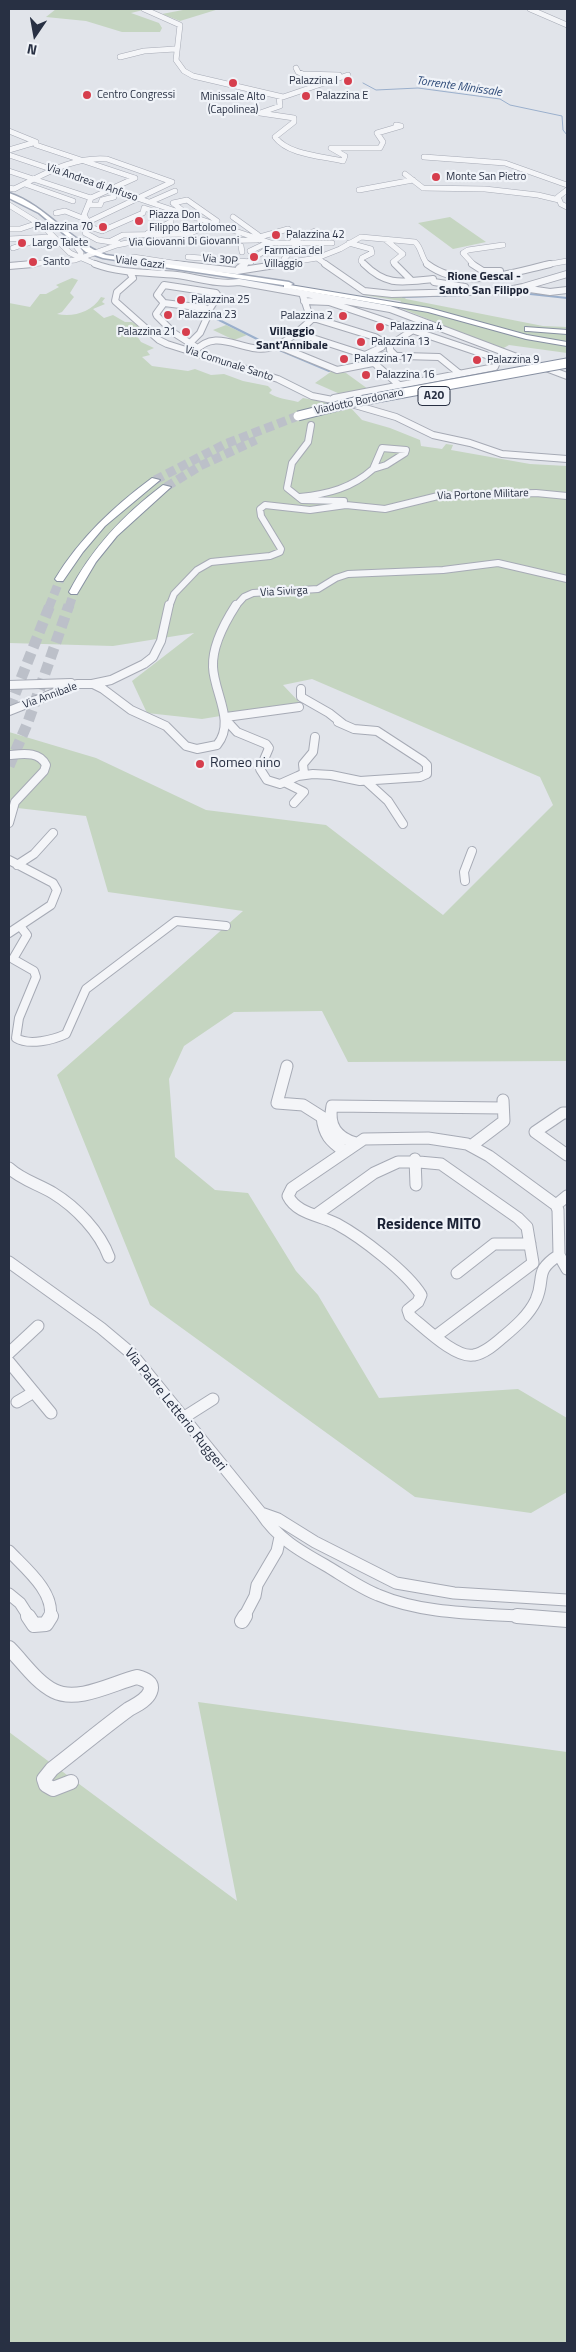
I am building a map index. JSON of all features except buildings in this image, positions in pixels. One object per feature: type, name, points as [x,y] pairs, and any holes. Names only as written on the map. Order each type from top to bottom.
[{"type":"highway","points":[[287,286],[437,312],[526,337],[567,343]]},
{"type":"highway","points":[[287,286],[428,308],[525,329],[567,332]]},
{"type":"highway","points":[[403,306],[437,315],[510,341],[542,348],[567,348]]},
{"type":"highway","points":[[428,308],[520,333],[567,343]]},
{"type":"highway","name":"Viadotto Bordonaro","points":[[304,422],[354,402],[567,363]]},
{"type":"highway","name":"Viadotto Bordonaro","points":[[304,422],[362,409],[567,372]]},
{"type":"highway","points":[[60,579],[76,553],[96,528],[151,482]]},
{"type":"highway","points":[[74,592],[89,564],[109,537],[138,508],[163,489]]},
{"type":"main road","name":"Viale Gazzi","points":[[9,197],[41,212],[76,242],[107,261],[152,264],[287,286]]},
{"type":"main road","name":"Viale Gazzi","points":[[152,264],[287,286]]},
{"type":"street","points":[[144,9],[175,21],[180,25],[175,49],[179,68],[189,75],[216,83],[257,89],[279,97],[291,96],[348,75],[304,74],[298,72],[296,68]]},
{"type":"street","points":[[530,9],[567,25]]},
{"type":"street","points":[[120,57],[144,51],[175,49]]},
{"type":"street","points":[[279,97],[279,106],[260,113],[294,118],[294,122],[276,137],[278,143],[283,147],[299,152],[343,161],[344,155],[331,148],[380,148],[383,142],[377,133],[401,126],[396,125]]},
{"type":"street","points":[[9,130],[36,142],[36,145],[135,178],[91,198],[88,205],[85,231],[96,240],[118,246],[133,257],[152,264]]},
{"type":"street","points":[[9,150],[36,142]]},
{"type":"street","name":"Via Andrea di Anfuso","points":[[9,155],[258,239]]},
{"type":"street","points":[[11,188],[36,180],[81,160],[105,158],[172,181],[169,185],[86,222]]},
{"type":"street","points":[[424,158],[509,164],[567,185]]},
{"type":"street","points":[[9,171],[91,198]]},
{"type":"street","points":[[405,174],[423,188],[485,188],[543,195],[559,200],[567,207]]},
{"type":"street","points":[[359,190],[413,180]]},
{"type":"street","points":[[25,184],[73,200]]},
{"type":"street","points":[[559,200],[560,194],[567,190]]},
{"type":"street","points":[[56,213],[65,211],[102,231],[142,213],[144,208],[175,191]]},
{"type":"street","points":[[102,193],[116,197],[124,194]]},
{"type":"street","points":[[88,205],[100,205],[102,200],[111,196]]},
{"type":"street","points":[[191,216],[173,203],[187,200],[228,229]]},
{"type":"street","points":[[9,205],[38,223],[70,254],[79,258],[130,272],[177,275],[222,284],[241,280]]},
{"type":"street","points":[[144,208],[171,217],[171,222],[145,234]]},
{"type":"street","points":[[233,217],[258,234],[258,239],[288,229]]},
{"type":"street","points":[[9,229],[20,229],[38,223]]},
{"type":"street","points":[[118,246],[114,238],[145,234],[189,234],[212,223]]},
{"type":"street","points":[[114,227],[129,232],[130,235]]},
{"type":"street","points":[[163,228],[179,234]]},
{"type":"street","points":[[289,243],[315,231]]},
{"type":"street","points":[[350,244],[355,238],[366,236],[416,242],[420,245],[424,260],[429,265],[454,277],[484,280],[544,264],[567,261]]},
{"type":"street","points":[[44,239],[11,239],[10,249],[52,237]]},
{"type":"street","name":"Via Giovanni Di Giovanni","points":[[118,246],[243,247],[258,239],[269,243],[332,243]]},
{"type":"street","name":"Via Giovanni Di Giovanni","points":[[118,246],[234,240],[243,247]]},
{"type":"street","points":[[118,246],[107,254],[112,257],[152,264],[234,271],[320,257],[350,244],[372,240],[390,242],[402,254],[393,262],[410,279]]},
{"type":"street","points":[[79,258],[81,253],[75,247],[76,242],[97,248],[118,246]]},
{"type":"street","points":[[109,265],[152,264],[242,268],[269,248],[269,243]]},
{"type":"street","points":[[250,251],[269,243]]},
{"type":"street","points":[[284,259],[298,243]]},
{"type":"street","points":[[310,254],[317,243]]},
{"type":"street","points":[[350,244],[372,251],[361,260],[382,281],[433,281],[465,287]]},
{"type":"street","points":[[503,245],[468,250],[463,253],[475,268],[484,272],[495,272],[560,258],[567,261]]},
{"type":"street","points":[[9,266],[79,258],[118,246]]},
{"type":"street","name":"Via 30P","points":[[188,257],[251,262]]},
{"type":"street","points":[[320,257],[369,293],[440,293],[507,290],[567,274]]},
{"type":"street","points":[[429,265],[433,281],[440,293]]},
{"type":"street","name":"Via Comunale Santo","points":[[130,272],[133,278],[117,292],[116,302],[159,340],[195,350],[278,380],[312,396],[393,416],[437,436],[473,444],[502,454],[567,459]]},
{"type":"street","points":[[190,343],[198,338],[204,329],[209,310],[218,296],[216,293],[180,286],[164,285],[158,291],[157,295],[164,303],[209,310]]},
{"type":"street","points":[[287,286],[303,296],[329,302],[413,330],[486,355],[497,362],[493,368],[399,385],[331,400]]},
{"type":"street","points":[[522,287],[550,292],[567,290]]},
{"type":"street","points":[[303,296],[320,297],[387,310],[567,376]]},
{"type":"street","points":[[164,303],[156,314],[157,316],[170,330],[190,343],[195,350],[212,340],[258,349],[276,345],[310,321],[303,296]]},
{"type":"street","points":[[303,296],[390,308],[548,370],[567,380]]},
{"type":"street","points":[[310,317],[375,337],[383,342],[382,347],[365,355]]},
{"type":"street","points":[[396,356],[390,350],[390,345],[413,330]]},
{"type":"street","points":[[294,332],[365,355],[438,357],[460,374]]},
{"type":"street","points":[[276,345],[335,369],[345,370],[373,363]]},
{"type":"street","points":[[365,355],[399,385]]},
{"type":"street","points":[[548,370],[567,367]]},
{"type":"street","points":[[304,422],[308,442],[299,451],[290,467],[287,488],[300,497],[313,500],[357,503],[369,508]]},
{"type":"street","points":[[300,497],[322,495],[360,481],[372,470],[386,465],[406,453],[406,450],[382,448],[372,470]]},
{"type":"street","name":"Via Portone Militare","points":[[92,684],[112,680],[150,660],[161,641],[166,614],[174,594],[197,570],[211,562],[278,554],[281,549],[261,516],[260,509],[265,505],[310,510],[346,505],[390,509],[418,499],[438,496],[536,493],[567,496]]},
{"type":"street","name":"Via Sivirga","points":[[226,718],[214,679],[213,660],[235,606],[249,594],[318,589],[336,578],[348,574],[443,570],[492,563],[508,564],[567,579]]},
{"type":"street","points":[[9,685],[77,684]]},
{"type":"street","name":"Via Annibale","points":[[9,711],[77,684],[92,684]]},
{"type":"street","points":[[92,684],[100,687],[132,711],[166,726],[182,744],[190,748],[206,749],[219,745],[223,740],[226,718]]},
{"type":"street","points":[[301,689],[301,698],[329,713],[347,727]]},
{"type":"street","points":[[226,718],[299,707]]},
{"type":"street","points":[[226,718],[237,732],[267,744],[268,748],[260,769],[261,773],[270,782],[286,783],[304,792],[294,803]]},
{"type":"street","points":[[298,776],[321,774],[366,781],[420,777],[427,774],[428,770],[423,761],[377,731],[361,731],[338,722]]},
{"type":"street","points":[[286,783],[304,773],[303,764],[313,752],[315,737]]},
{"type":"street","points":[[9,755],[35,754],[43,759],[46,765],[44,771],[15,802],[9,823]]},
{"type":"street","points":[[366,781],[388,801],[403,824]]},
{"type":"street","points":[[17,865],[34,854],[53,833]]},
{"type":"street","points":[[465,881],[464,872],[472,851]]},
{"type":"street","points":[[9,860],[53,883],[57,890],[51,905],[9,933]]},
{"type":"street","points":[[20,926],[28,935],[14,954],[13,959],[34,971],[36,977],[19,1018],[16,1038],[18,1040],[33,1041],[66,1034],[86,989],[154,939],[176,920],[226,926]]},
{"type":"street","points":[[287,1066],[277,1103],[303,1105],[322,1117],[324,1132],[329,1140],[344,1151]]},
{"type":"street","points":[[356,1143],[346,1142],[334,1132],[330,1118],[332,1106],[503,1104],[504,1121],[471,1146]]},
{"type":"street","points":[[567,1113],[563,1113],[535,1132],[567,1155]]},
{"type":"street","points":[[560,1255],[544,1265],[540,1273],[538,1295],[527,1315],[482,1352],[475,1355],[458,1353],[410,1316],[408,1310],[418,1302],[422,1295],[414,1283],[338,1224],[298,1208],[290,1203],[288,1196],[292,1188],[364,1139],[378,1137],[447,1139],[471,1146],[556,1205],[560,1255],[567,1269]]},
{"type":"street","points":[[317,1214],[374,1173],[398,1162],[416,1161],[441,1164],[518,1218],[527,1227],[533,1263],[436,1336]]},
{"type":"street","points":[[416,1161],[416,1185]]},
{"type":"street","points":[[9,1168],[18,1177],[59,1198],[99,1236],[106,1246],[109,1257]]},
{"type":"street","points":[[556,1205],[567,1196]]},
{"type":"street","points":[[559,1231],[567,1246]]},
{"type":"street","points":[[458,1272],[494,1244],[530,1244]]},
{"type":"street","name":"Via Padre Letterio Ruggeri","points":[[9,1262],[126,1348],[261,1513],[270,1528],[307,1556],[387,1599],[420,1608],[567,1620]]},
{"type":"street","points":[[9,1353],[38,1326]]},
{"type":"street","points":[[9,1362],[51,1413]]},
{"type":"street","points":[[17,1402],[34,1392]]},
{"type":"street","points":[[183,1418],[213,1399]]},
{"type":"street","name":"Via Padre Letterio Ruggeri","points":[[261,1513],[278,1519],[315,1542],[383,1578],[432,1590],[567,1600]]},
{"type":"street","points":[[242,1621],[255,1596],[257,1586],[276,1551],[280,1537]]},
{"type":"street","points":[[9,1551],[47,1596],[51,1606],[50,1619],[46,1624],[34,1625],[20,1603],[9,1594]]},
{"type":"street","points":[[464,1612],[465,1593]]},
{"type":"street","points":[[9,1648],[51,1688],[63,1694],[77,1694],[137,1677],[145,1679],[150,1684],[147,1697],[115,1719],[52,1769],[44,1779],[46,1786],[53,1789],[71,1782]]},
{"type":"green space","points":[[56,9],[139,9],[143,10],[131,13],[159,23],[162,28],[160,32],[122,32],[86,21],[46,17]]},
{"type":"green space","points":[[188,9],[219,9],[180,21],[162,14]]},
{"type":"green space","points":[[450,217],[486,242],[453,249],[418,223]]},
{"type":"green space","points":[[72,278],[78,280],[70,293],[74,297],[62,312],[57,314],[81,313],[92,307],[101,297],[105,298],[102,302],[105,304],[93,309],[104,318],[113,315],[125,322],[132,322],[140,327],[133,330],[141,342],[154,348],[147,351],[150,355],[142,357],[152,366],[188,371],[195,369],[211,375],[224,374],[243,381],[268,386],[272,390],[269,393],[279,398],[298,402],[303,398],[350,407],[362,420],[390,428],[420,440],[421,446],[442,449],[446,444],[453,445],[451,450],[530,464],[567,466],[567,1061],[348,1062],[322,1011],[234,1012],[184,1046],[169,1079],[175,1157],[215,1190],[248,1193],[296,1271],[318,1295],[379,1398],[518,1389],[567,1418],[567,1492],[531,1513],[415,1497],[150,1305],[57,1075],[243,911],[108,892],[86,816],[9,807],[9,732],[96,758],[206,810],[326,825],[443,915],[553,805],[540,777],[312,679],[283,685],[300,703],[202,719],[147,713],[132,681],[194,633],[113,646],[9,643],[9,303],[30,307],[40,294],[46,294],[59,287],[56,285]]},
{"type":"green space","points":[[363,295],[403,296],[406,299],[543,326],[567,327],[567,353],[509,345],[502,349],[398,307],[401,301]]},
{"type":"green space","points":[[226,325],[247,335],[234,340],[213,330]]},
{"type":"green space","points":[[332,371],[346,373],[368,389],[340,394],[315,383]]},
{"type":"green space","points":[[198,1702],[567,1752],[567,2343],[9,2343],[9,1732],[237,1901]]},
{"type":"waterway","name":"Torrente Minissale","points":[[363,83],[376,90],[418,88],[500,99],[510,105],[562,116],[563,130],[567,135]]},
{"type":"waterway","points":[[403,297],[521,293],[567,298]]},
{"type":"waterway","points":[[213,317],[265,343]]},
{"type":"waterway","points":[[277,349],[329,371]]},
{"type":"tunnel","points":[[155,480],[225,444],[298,416]]},
{"type":"tunnel","points":[[166,487],[200,466],[256,440]]},
{"type":"tunnel","points":[[49,607],[60,579]]},
{"type":"tunnel","points":[[69,607],[74,592]]},
{"type":"tunnel","points":[[9,709],[50,605]]},
{"type":"tunnel","points":[[9,766],[28,722],[69,605]]},
{"type":"place","name":"Palazzina I","points":[[348,81]]},
{"type":"place","name":"Minissale Alto (Capolinea)","points":[[233,83]]},
{"type":"place","name":"Centro Congressi","points":[[87,95]]},
{"type":"place","name":"Palazzina E","points":[[306,96]]},
{"type":"place","name":"Monte San Pietro","points":[[436,177]]},
{"type":"place","name":"Piazza Don Filippo Bartolomeo","points":[[139,221]]},
{"type":"place","name":"Palazzina 70","points":[[103,227]]},
{"type":"place","name":"Palazzina 42","points":[[276,235]]},
{"type":"place","name":"Largo Talete","points":[[22,243]]},
{"type":"place","name":"Farmacia del Villaggio","points":[[254,257]]},
{"type":"place","name":"Santo","points":[[33,262]]},
{"type":"place","name":"Palazzina 25","points":[[181,300]]},
{"type":"place","name":"Palazzina 23","points":[[168,315]]},
{"type":"place","name":"Palazzina 2","points":[[343,316]]},
{"type":"place","name":"Palazzina 4","points":[[380,327]]},
{"type":"place","name":"Palazzina 21","points":[[186,332]]},
{"type":"place","name":"Palazzina 13","points":[[361,342]]},
{"type":"place","name":"Palazzina 17","points":[[344,359]]},
{"type":"place","name":"Palazzina 9","points":[[477,360]]},
{"type":"place","name":"Palazzina 16","points":[[366,375]]},
{"type":"place","name":"Romeo nino","points":[[200,764]]},
{"type":"district","name":"Rione Gescal - Santo San Filippo","points":[[484,284]]},
{"type":"district","name":"Villaggio Sant'Annibale","points":[[292,339]]},
{"type":"district","name":"Residence MITO","points":[[429,1225]]}]
